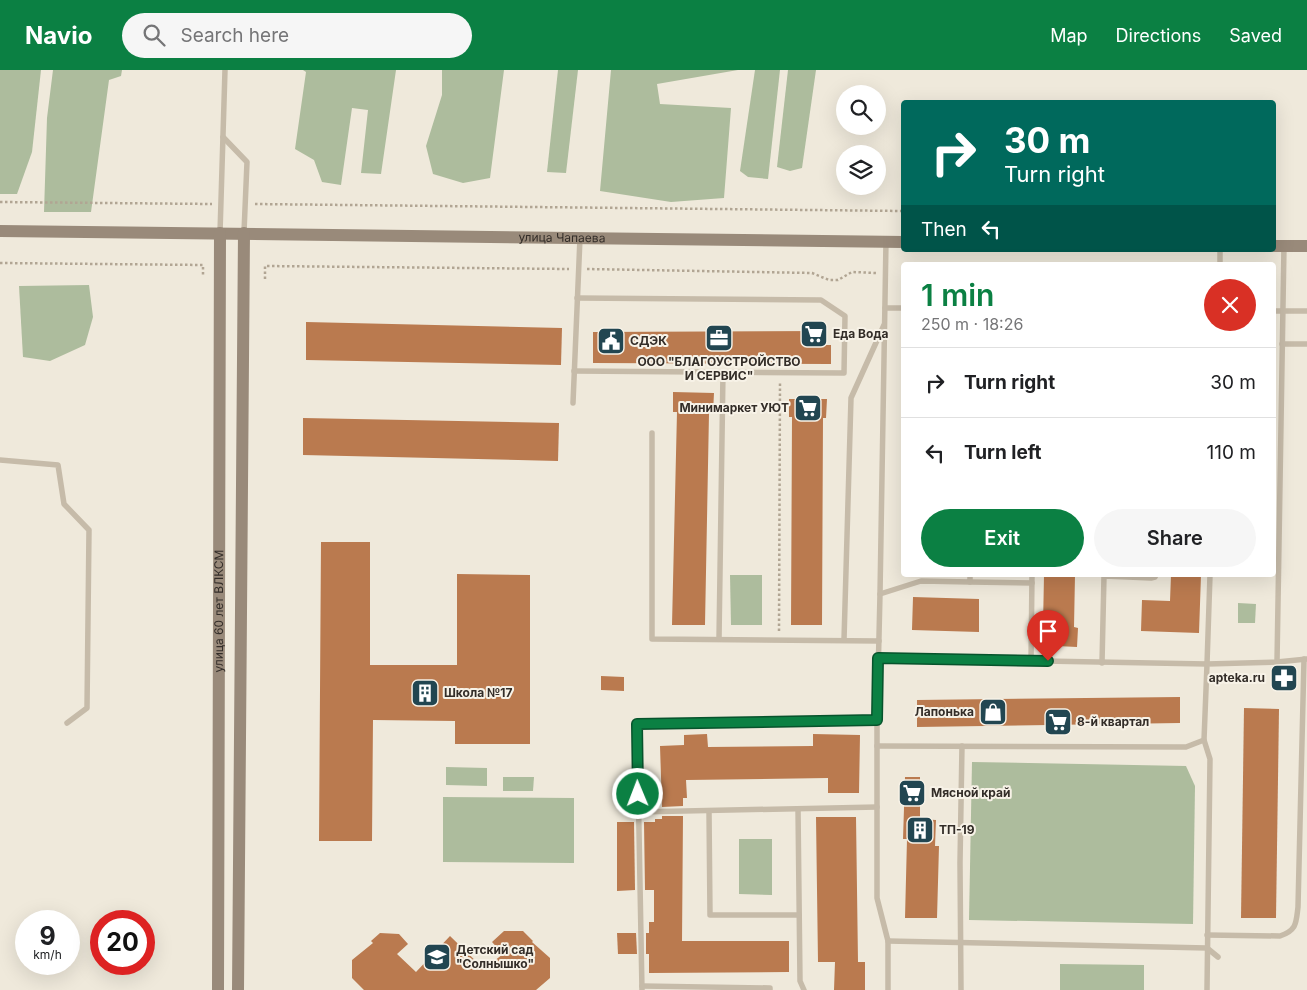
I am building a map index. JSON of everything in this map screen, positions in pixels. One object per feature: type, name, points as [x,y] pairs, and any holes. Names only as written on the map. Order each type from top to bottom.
[{"type":"street","name":"улица Чапаева","points":[[0,231],[901,242]]},
{"type":"street","name":"улица 60 лет ВЛКСМ","points":[[218,990],[220,233]]},
{"type":"street","name":"улица 60 лет ВЛКСМ","points":[[238,990],[244,233]]},
{"type":"street","points":[[1279,246],[1307,246]]},
{"type":"lane","points":[[220,233],[225,70]]},
{"type":"lane","points":[[223,137],[247,162],[244,233]]},
{"type":"lane","points":[[573,403],[580,238]]},
{"type":"lane","points":[[886,241],[878,641],[877,898],[888,940],[888,990]]},
{"type":"lane","points":[[1277,662],[1277,512],[1284,312],[1279,246]]},
{"type":"lane","points":[[574,370],[844,373],[845,316],[821,300],[577,298]]},
{"type":"lane","points":[[885,308],[901,308]]},
{"type":"lane","points":[[1276,311],[1307,311]]},
{"type":"lane","points":[[844,640],[851,398],[885,323]]},
{"type":"lane","points":[[1282,344],[1307,344]]},
{"type":"lane","points":[[719,639],[723,372]]},
{"type":"lane","points":[[652,433],[652,639],[878,641]]},
{"type":"lane","points":[[0,460],[58,465],[64,504],[89,530],[87,708],[67,724]]},
{"type":"lane","points":[[1031,660],[1032,577]]},
{"type":"lane","points":[[1102,663],[1104,577]]},
{"type":"lane","points":[[1128,577],[1155,577]]},
{"type":"lane","points":[[1206,990],[1210,759],[1204,740],[1210,577]]},
{"type":"lane","points":[[880,594],[921,581],[970,578],[1032,583]]},
{"type":"lane","points":[[878,658],[1207,664],[1277,662],[1306,659],[1296,925],[1290,932],[1280,936],[1207,935]]},
{"type":"lane","points":[[770,990],[770,988],[642,988],[637,724],[877,720]]},
{"type":"lane","points":[[877,746],[1186,747],[1204,740]]},
{"type":"lane","points":[[962,746],[962,990]]},
{"type":"lane","points":[[638,812],[877,807]]},
{"type":"lane","points":[[798,809],[800,981],[804,990]]},
{"type":"lane","points":[[708,811],[710,915],[799,915]]},
{"type":"lane","points":[[888,940],[1207,948],[1218,957]]},
{"type":"path","points":[[0,202],[221,204]]},
{"type":"path","points":[[245,204],[901,211]]},
{"type":"path","points":[[0,263],[203,264],[203,277]]},
{"type":"path","points":[[778,640],[780,373]]},
{"type":"green space","points":[[0,70],[41,70],[32,152],[17,194],[0,194]]},
{"type":"green space","points":[[53,70],[122,70],[121,76],[109,80],[91,212],[44,212],[47,118]]},
{"type":"green space","points":[[303,70],[396,70],[381,174],[361,173],[368,110],[352,108],[341,185],[322,182],[314,160],[295,149],[306,72]]},
{"type":"green space","points":[[442,70],[504,70],[490,178],[463,183],[433,174],[426,146],[442,95]]},
{"type":"green space","points":[[558,70],[578,70],[566,173],[547,172]]},
{"type":"green space","points":[[611,70],[738,70],[657,84],[660,104],[731,108],[724,198],[671,202],[600,191]]},
{"type":"green space","points":[[755,70],[780,70],[768,179],[748,177],[740,171]]},
{"type":"green space","points":[[788,70],[816,70],[802,168],[790,171],[777,167]]},
{"type":"green space","points":[[89,285],[93,317],[85,345],[50,361],[23,357],[19,286]]},
{"type":"green space","points":[[730,575],[762,575],[762,625],[731,625]]},
{"type":"green space","points":[[1238,603],[1256,604],[1255,623],[1238,623]]},
{"type":"green space","points":[[972,762],[1186,766],[1195,786],[1193,924],[969,920]]},
{"type":"green space","points":[[446,767],[487,768],[487,786],[446,785]]},
{"type":"green space","points":[[503,777],[534,777],[533,791],[503,791]]},
{"type":"green space","points":[[443,797],[574,798],[574,863],[443,862]]},
{"type":"green space","points":[[739,839],[772,839],[772,895],[739,894]]},
{"type":"green space","points":[[1060,964],[1144,965],[1144,990],[1060,990]]},
{"type":"building","points":[[306,322],[562,328],[561,365],[306,360]]},
{"type":"building","points":[[822,331],[822,345],[831,345],[831,364],[593,363],[593,332]]},
{"type":"building","points":[[673,392],[714,393],[713,413],[709,413],[705,625],[672,625],[677,412],[673,412]]},
{"type":"building","points":[[789,399],[827,399],[826,418],[823,418],[822,625],[791,625],[792,417],[789,417]]},
{"type":"building","points":[[303,418],[559,423],[558,461],[303,455]]},
{"type":"building","name":"Школа №17","points":[[321,542],[370,542],[370,665],[457,665],[457,574],[530,575],[530,744],[455,744],[455,721],[373,720],[372,841],[319,841]]},
{"type":"building","points":[[1044,577],[1075,577],[1074,627],[1078,628],[1077,647],[1037,645],[1038,626],[1043,626]]},
{"type":"building","points":[[1171,577],[1201,577],[1199,633],[1141,631],[1142,600],[1170,601]]},
{"type":"building","points":[[913,597],[979,599],[979,632],[912,630]]},
{"type":"building","name":"apteka.ru","points":[[1271,671],[1297,671],[1296,685],[1271,684]]},
{"type":"building","points":[[601,676],[624,677],[624,691],[601,690]]},
{"type":"building","points":[[1180,697],[1180,723],[917,727],[917,700]]},
{"type":"building","points":[[1244,708],[1279,709],[1276,918],[1241,918]]},
{"type":"building","points":[[707,734],[708,747],[813,746],[813,734],[860,735],[859,793],[828,793],[828,778],[686,780],[687,798],[683,798],[683,806],[662,807],[660,746],[684,745],[684,735]]},
{"type":"building","points":[[905,777],[920,777],[920,819],[936,820],[935,846],[939,846],[937,918],[905,918],[907,839],[903,839]]},
{"type":"building","points":[[662,816],[683,816],[682,941],[789,941],[789,972],[649,973],[649,954],[646,954],[646,933],[649,933],[649,922],[654,922],[654,890],[645,890],[644,822],[655,822],[655,819],[662,819]]},
{"type":"building","points":[[816,817],[856,817],[858,962],[865,962],[865,990],[834,990],[835,962],[818,962]]},
{"type":"building","points":[[617,822],[634,822],[635,890],[617,891]]},
{"type":"building","points":[[504,931],[523,931],[550,958],[550,978],[536,990],[364,990],[352,978],[352,960],[373,943],[371,941],[380,933],[399,934],[408,944],[397,954],[416,972],[450,936],[484,969],[503,954],[492,942]]},
{"type":"building","points":[[617,933],[636,933],[637,954],[618,954]]},
{"type":"place","name":"Еда Вода","points":[[814,334]]},
{"type":"place","name":"ООО \"БЛАГОУСТРОЙСТВО И СЕРВИС\"","points":[[719,338]]},
{"type":"place","name":"СДЭК","points":[[611,341]]},
{"type":"place","name":"Минимаркет УЮТ","points":[[808,408]]},
{"type":"place","name":"apteka.ru","points":[[1284,678]]},
{"type":"place","name":"Школа №17","points":[[425,693]]},
{"type":"place","name":"Лапонька","points":[[993,712]]},
{"type":"place","name":"8-й квартал","points":[[1058,722]]},
{"type":"place","name":"Мясной край","points":[[912,793]]},
{"type":"place","name":"ТП-19","points":[[920,830]]},
{"type":"place","name":"Детский сад \"Солнышко\"","points":[[437,957]]},
{"type":"route","points":[[638,794],[637,724],[877,720],[878,658],[1048,661]]}]
